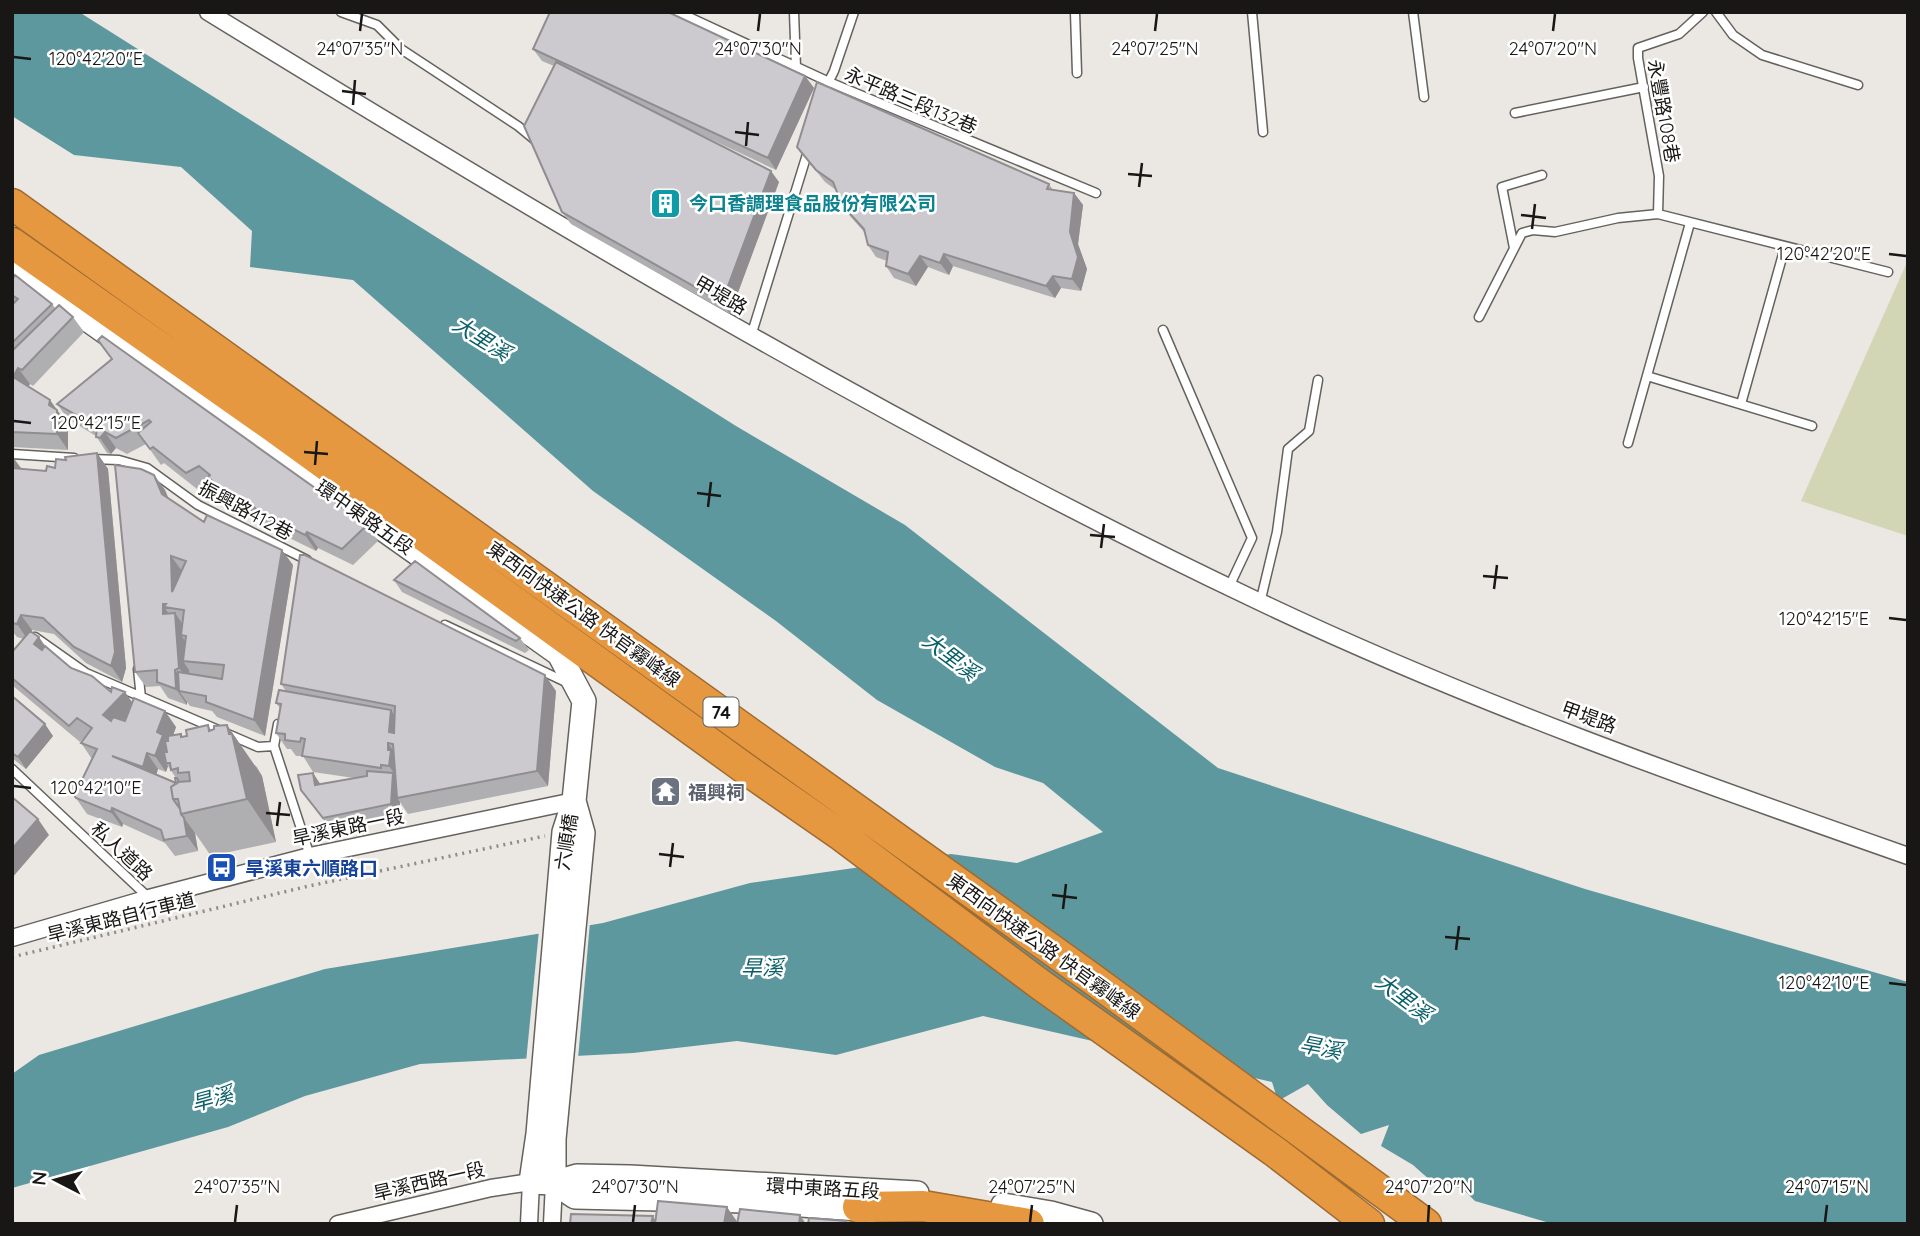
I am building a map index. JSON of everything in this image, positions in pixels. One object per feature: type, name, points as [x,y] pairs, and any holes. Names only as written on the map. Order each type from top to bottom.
[{"type":"highway","name":"東西向快速公路 快官霧峰線","points":[[12,204],[1070,963],[1426,1224]]},
{"type":"highway","name":"東西向快速公路 快官霧峰線","points":[[12,243],[747,771],[842,836],[1369,1224]]},
{"type":"highway","points":[[858,1207],[923,1206],[1029,1224]]},
{"type":"street","name":"甲堤路","points":[[208,12],[751,337],[949,447],[1091,521],[1261,603],[1399,665],[1751,801],[1908,856]]},
{"type":"street","name":"環中東路五段","points":[[12,266],[559,654],[584,701],[574,801]]},
{"type":"street","name":"六順橋","points":[[542,1183],[538,1134],[565,832],[574,801]]},
{"type":"street","name":"六順橋","points":[[542,1183],[555,1139],[583,833],[574,801]]},
{"type":"street","name":"旱溪東路一段","points":[[12,938],[149,898],[310,856],[574,801]]},
{"type":"street","name":"環中東路五段","points":[[542,1183],[578,1176],[630,1177],[935,1194],[1051,1213],[1091,1224]]},
{"type":"street","name":"環中東路五段","points":[[542,1183],[575,1197],[744,1207],[858,1207],[947,1224]]},
{"type":"street","name":"旱溪西路一段","points":[[338,1224],[491,1188],[542,1183]]},
{"type":"street","points":[[529,1224],[542,1183]]},
{"type":"street","points":[[542,1183],[552,1224]]},
{"type":"lane","points":[[341,12],[377,25],[401,49],[518,126],[547,149]]},
{"type":"lane","name":"永平路三段132巷","points":[[678,12],[691,15],[796,68],[1096,193]]},
{"type":"lane","points":[[794,12],[796,68]]},
{"type":"lane","points":[[824,92],[854,12]]},
{"type":"lane","points":[[1075,12],[1077,73]]},
{"type":"lane","points":[[1252,12],[1263,132]]},
{"type":"lane","points":[[1413,12],[1424,97]]},
{"type":"lane","name":"永豐路108巷","points":[[1658,214],[1659,176],[1638,48],[1679,34],[1703,12]]},
{"type":"lane","points":[[1717,12],[1733,35],[1762,55],[1858,85]]},
{"type":"lane","points":[[1515,113],[1644,87]]},
{"type":"lane","points":[[751,337],[811,140]]},
{"type":"lane","points":[[1514,248],[1502,187],[1542,175]]},
{"type":"lane","points":[[1479,317],[1522,233],[1533,230],[1555,232],[1618,218],[1658,214],[1888,272]]},
{"type":"lane","points":[[1628,443],[1690,223]]},
{"type":"lane","points":[[1741,404],[1785,247]]},
{"type":"lane","points":[[1163,330],[1252,538],[1229,587]]},
{"type":"lane","points":[[1647,376],[1812,426]]},
{"type":"lane","points":[[1261,603],[1277,531],[1288,449],[1309,431],[1318,380]]},
{"type":"lane","name":"振興路412巷","points":[[12,454],[119,460],[147,468],[198,505],[317,565]]},
{"type":"lane","points":[[119,460],[120,474]]},
{"type":"lane","name":"振興路412巷","points":[[303,571],[305,559]]},
{"type":"lane","points":[[442,624],[579,689]]},
{"type":"lane","points":[[28,647],[36,637],[86,673],[258,747],[274,747]]},
{"type":"lane","points":[[138,659],[141,698]]},
{"type":"lane","points":[[278,721],[274,747],[310,856]]},
{"type":"lane","name":"私人道路","points":[[12,769],[149,898]]},
{"type":"path","name":"旱溪東路自行車道","points":[[12,957],[309,886],[565,832]]},
{"type":"green space","points":[[1908,260],[1908,536],[1801,501]]},
{"type":"water","points":[[12,12],[79,12],[736,426],[905,525],[1218,768],[1585,889],[1908,982],[1908,1224],[1553,1224],[1475,1201],[1463,1189],[1431,1181],[1413,1165],[1381,1146],[1389,1125],[1361,1134],[1327,1105],[1308,1084],[1278,1101],[1272,1082],[983,1016],[836,1055],[737,1041],[633,1053],[420,1064],[305,1096],[228,1127],[12,1188],[12,1074],[39,1055],[325,969],[603,923],[750,883],[951,854],[1017,863],[1103,832],[1043,783],[995,767],[877,700],[776,621],[593,491],[353,280],[250,267],[252,231],[181,167],[74,155],[12,116]]},
{"type":"pier","points":[[590,922],[578,1059],[526,1062],[539,930]]},
{"type":"building","points":[[550,12],[668,12],[805,76],[768,158],[533,49]]},
{"type":"building","name":"今口香調理食品股份有限公司","points":[[556,62],[771,171],[722,302],[562,212],[524,126]]},
{"type":"building","points":[[817,82],[1049,184],[1047,189],[1074,193],[1070,232],[1078,257],[1072,279],[1053,276],[1046,286],[944,254],[940,263],[920,256],[908,274],[886,266],[888,252],[868,245],[864,229],[842,205],[833,182],[816,170],[797,147]]},
{"type":"building","points":[[15,275],[52,304],[12,343],[12,305],[18,299],[12,295],[12,280]]},
{"type":"building","points":[[59,305],[73,317],[22,370],[18,368],[13,377],[50,400],[49,405],[57,410],[57,434],[12,432],[12,351]]},
{"type":"building","points":[[102,336],[367,525],[342,549],[307,532],[305,535],[258,512],[254,507],[252,509],[236,494],[231,498],[199,466],[186,473],[153,447],[150,449],[138,433],[151,422],[149,420],[116,438],[105,432],[100,438],[96,437],[97,427],[57,404],[112,359],[98,340]]},
{"type":"building","points":[[97,453],[115,652],[111,666],[74,647],[43,618],[21,615],[17,624],[12,623],[12,468],[46,471],[47,466],[55,468],[56,459],[66,460],[65,457]]},
{"type":"building","points":[[115,465],[141,469],[154,475],[162,494],[204,522],[207,515],[282,550],[254,720],[206,702],[206,696],[179,691],[178,672],[222,679],[224,665],[183,661],[186,636],[181,635],[184,610],[164,607],[166,604],[163,604],[163,614],[175,613],[179,668],[175,670],[176,689],[157,682],[157,670],[135,672]],"holes":[[[171,556],[186,561],[172,592]]]},
{"type":"building","points":[[300,555],[305,555],[545,675],[537,771],[397,798],[393,744],[388,743],[388,750],[391,750],[389,766],[381,765],[381,768],[302,756],[305,739],[301,738],[300,742],[285,740],[285,734],[276,733],[281,704],[276,703],[279,690],[391,710],[389,732],[394,733],[395,706],[281,684]]},
{"type":"building","points":[[415,561],[520,638],[516,641],[394,580]]},
{"type":"building","points":[[30,631],[39,637],[34,644],[42,650],[45,646],[71,668],[92,676],[111,692],[112,687],[125,692],[103,715],[111,721],[113,717],[125,721],[134,698],[165,711],[157,732],[163,735],[155,756],[147,753],[143,767],[112,756],[176,783],[177,778],[179,782],[171,787],[173,799],[184,818],[187,836],[164,840],[161,830],[112,808],[111,812],[76,798],[69,788],[72,783],[79,786],[97,749],[81,743],[92,728],[77,718],[69,726],[12,678],[12,652]]},
{"type":"building","points":[[12,696],[45,724],[18,757],[12,753]]},
{"type":"building","points":[[208,725],[209,731],[214,729],[214,726],[227,725],[229,734],[232,734],[247,799],[181,814],[178,799],[173,799],[171,787],[178,782],[190,781],[189,772],[178,773],[178,768],[171,770],[170,763],[166,763],[165,741],[168,741],[168,736],[187,736],[186,730]]},
{"type":"building","points":[[367,771],[393,773],[391,804],[323,818],[301,790],[298,775],[313,773],[315,785],[367,776]]},
{"type":"building","points":[[12,797],[38,819],[12,849]]},
{"type":"building","points":[[658,1201],[727,1207],[724,1224],[655,1224]]},
{"type":"building","points":[[740,1209],[800,1215],[799,1224],[737,1224]]},
{"type":"building","points":[[571,1214],[653,1216],[651,1224],[570,1224]]},
{"type":"building","points":[[809,1218],[846,1221],[845,1224],[808,1224]]},
{"type":"place","name":"今口香調理食品股份有限公司","points":[[666,203]]},
{"type":"place","name":"福興祠","points":[[665,792]]},
{"type":"place","name":"旱溪東六順路口","points":[[222,868]]},
{"type":"water label","name":"大里溪","points":[[482,338]]},
{"type":"water label","name":"大里溪","points":[[951,656]]},
{"type":"water label","name":"旱溪","points":[[762,967]]},
{"type":"water label","name":"大里溪","points":[[1404,997]]},
{"type":"water label","name":"旱溪","points":[[1321,1047]]},
{"type":"water label","name":"旱溪","points":[[212,1098]]}]
